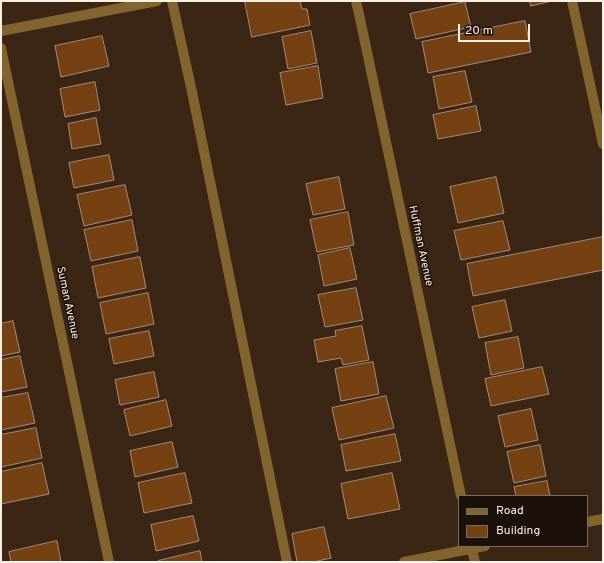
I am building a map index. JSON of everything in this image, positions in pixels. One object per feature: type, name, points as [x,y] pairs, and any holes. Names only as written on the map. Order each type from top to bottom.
[{"type":"street","points":[[1,31],[157,1]]},
{"type":"street","points":[[172,1],[192,92],[287,562]]},
{"type":"street","name":"Huffman Avenue","points":[[356,1],[461,495]]},
{"type":"street","points":[[572,1],[603,144]]},
{"type":"street","name":"Suman Avenue","points":[[1,48],[109,562]]},
{"type":"street","points":[[588,522],[603,519]]},
{"type":"street","points":[[404,562],[472,547],[475,562]]},
{"type":"building","points":[[245,1],[300,1],[302,9],[307,9],[310,25],[252,37]]},
{"type":"building","points":[[530,1],[552,1],[531,6]]},
{"type":"building","points":[[465,2],[471,27],[416,39],[410,14]]},
{"type":"building","points":[[525,21],[531,52],[428,73],[422,42]]},
{"type":"building","points":[[311,31],[317,63],[288,69],[282,37]]},
{"type":"building","points":[[102,36],[109,66],[61,77],[55,46]]},
{"type":"building","points":[[318,66],[323,98],[286,105],[280,73]]},
{"type":"building","points":[[465,71],[472,102],[439,109],[433,77]]},
{"type":"building","points":[[95,82],[100,110],[65,117],[60,89]]},
{"type":"building","points":[[476,106],[481,131],[438,139],[433,115]]},
{"type":"building","points":[[96,118],[101,144],[72,149],[68,124]]},
{"type":"building","points":[[109,155],[114,180],[74,188],[69,163]]},
{"type":"building","points":[[339,177],[345,209],[313,215],[306,184]]},
{"type":"building","points":[[496,177],[504,213],[458,223],[450,187]]},
{"type":"building","points":[[125,185],[132,215],[84,226],[77,195]]},
{"type":"building","points":[[348,212],[354,245],[317,252],[310,220]]},
{"type":"building","points":[[132,220],[138,251],[91,261],[84,230]]},
{"type":"building","points":[[503,221],[510,250],[461,260],[454,231]]},
{"type":"building","points":[[603,237],[603,270],[473,296],[467,264]]},
{"type":"building","points":[[350,248],[357,279],[324,286],[318,255]]},
{"type":"building","points":[[140,257],[146,288],[98,298],[92,267]]},
{"type":"building","points":[[356,288],[363,320],[325,327],[318,295]]},
{"type":"building","points":[[148,293],[154,324],[106,334],[100,303]]},
{"type":"building","points":[[505,300],[512,331],[479,338],[472,307]]},
{"type":"building","points":[[13,321],[20,352],[1,356],[1,324]]},
{"type":"building","points":[[362,326],[369,360],[343,365],[341,358],[318,362],[314,340],[336,336],[335,331]]},
{"type":"building","points":[[149,331],[154,356],[114,364],[109,339]]},
{"type":"building","points":[[518,337],[524,368],[491,375],[485,343]]},
{"type":"building","points":[[20,356],[27,387],[1,392],[1,360]]},
{"type":"building","points":[[373,362],[379,394],[341,401],[335,369]]},
{"type":"building","points":[[542,367],[549,394],[491,406],[485,379]]},
{"type":"building","points":[[154,372],[159,397],[120,405],[115,380]]},
{"type":"building","points":[[28,393],[35,423],[1,430],[1,398]]},
{"type":"building","points":[[386,396],[394,428],[339,440],[332,408]]},
{"type":"building","points":[[166,400],[172,426],[130,436],[124,410]]},
{"type":"building","points":[[531,409],[538,440],[505,447],[498,416]]},
{"type":"building","points":[[36,428],[42,458],[1,467],[1,435]]},
{"type":"building","points":[[395,434],[401,461],[346,471],[341,445]]},
{"type":"building","points":[[172,442],[178,467],[135,477],[130,451]]},
{"type":"building","points":[[540,445],[546,476],[514,483],[507,452]]},
{"type":"building","points":[[42,463],[49,494],[1,504],[1,472]]},
{"type":"building","points":[[185,473],[192,503],[144,513],[138,483]]},
{"type":"building","points":[[392,473],[400,509],[348,519],[341,484]]},
{"type":"building","points":[[547,481],[550,495],[516,495],[514,487]]},
{"type":"building","points":[[193,516],[199,541],[156,551],[151,525]]},
{"type":"building","points":[[324,527],[331,558],[313,562],[297,562],[292,534]]},
{"type":"building","points":[[57,541],[61,562],[11,562],[9,552]]},
{"type":"building","points":[[200,551],[202,562],[158,562],[158,561]]}]
